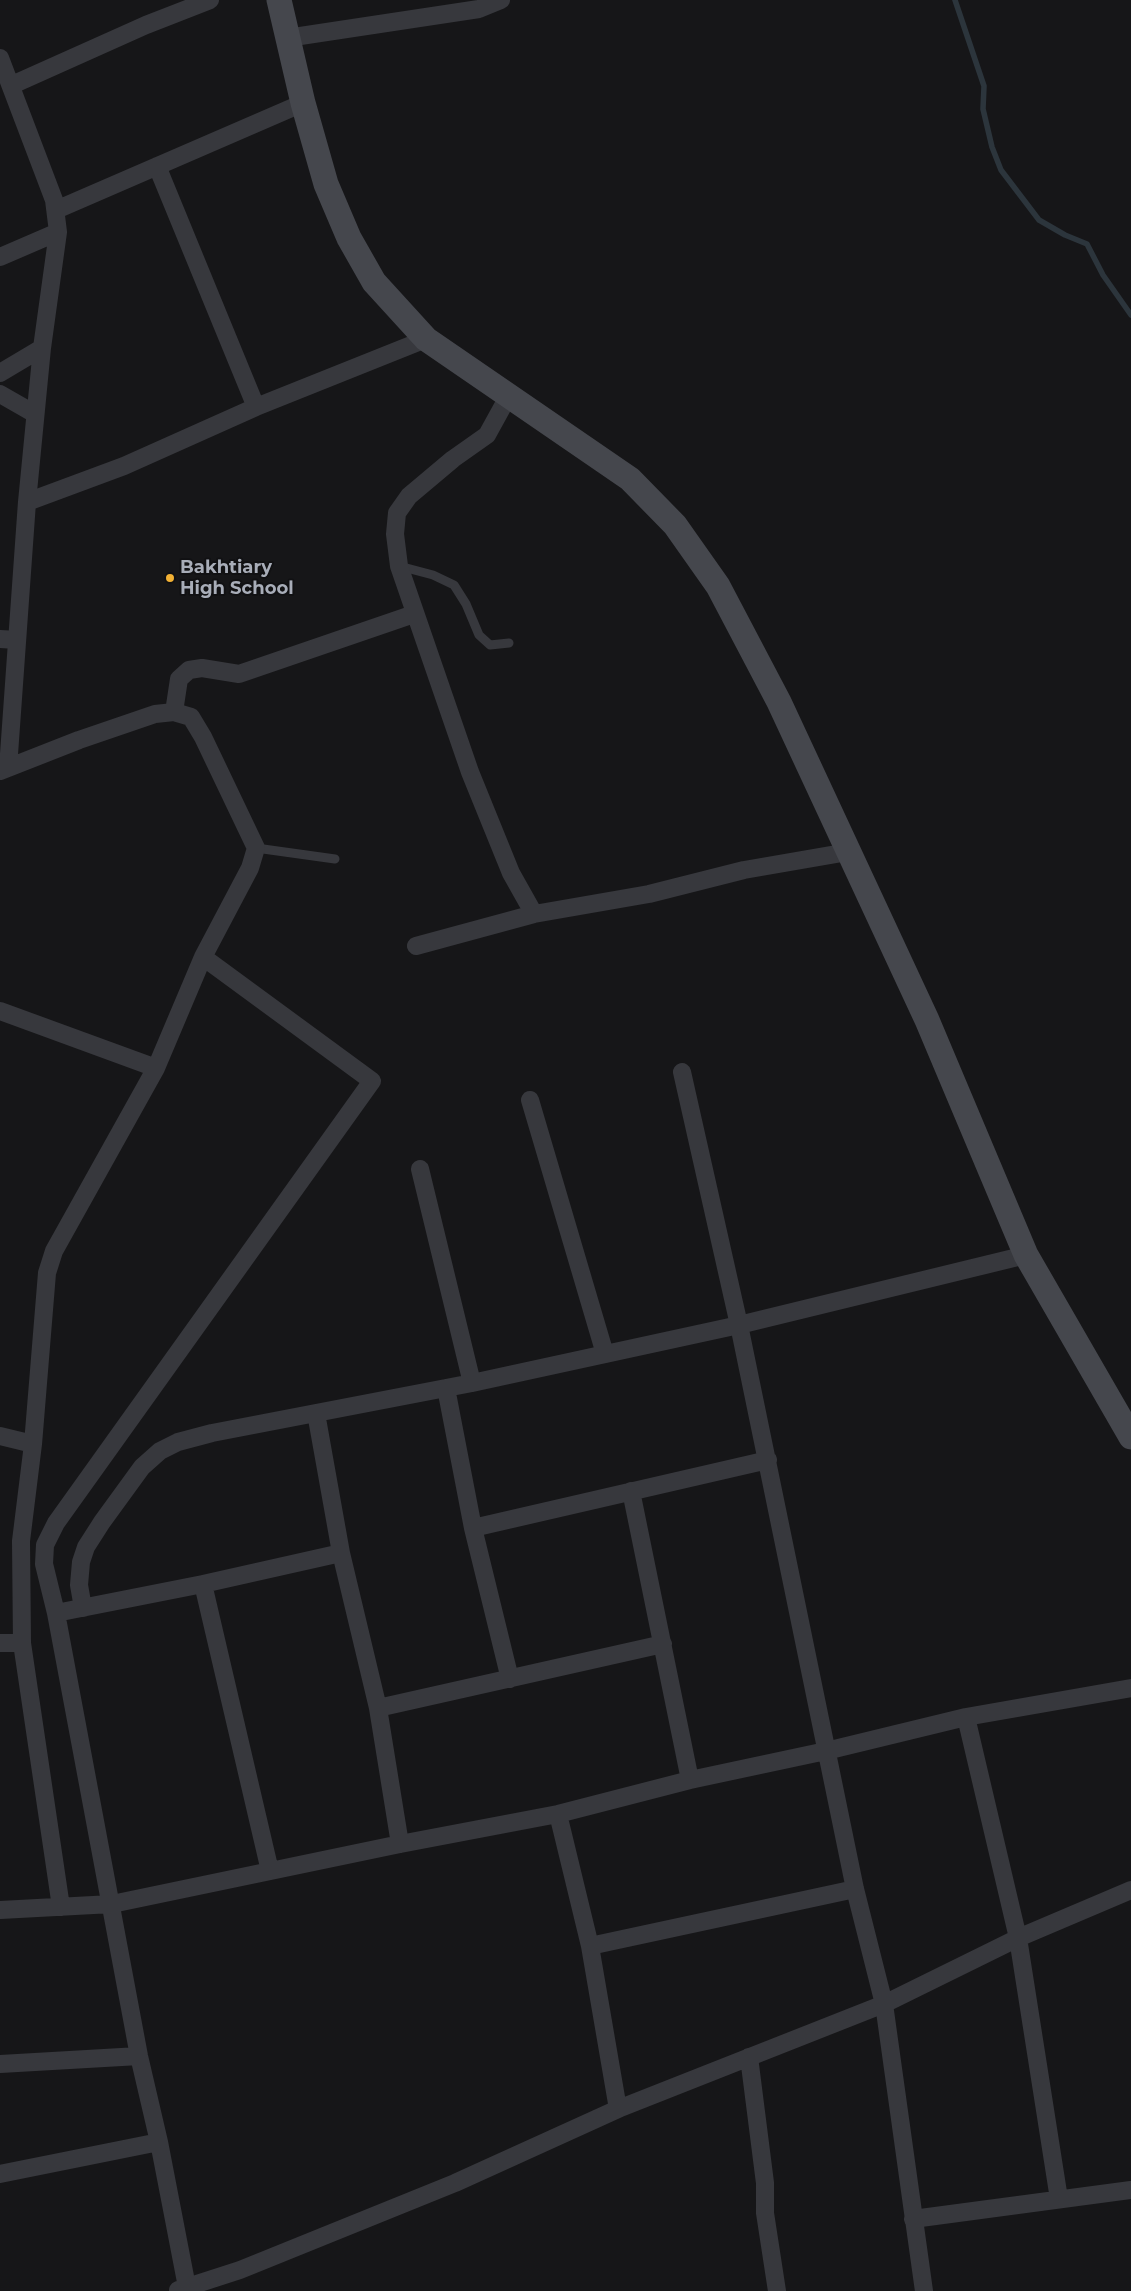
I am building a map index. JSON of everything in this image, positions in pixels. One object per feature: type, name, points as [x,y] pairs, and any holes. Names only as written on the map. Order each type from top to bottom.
[{"type":"main road","points":[[279,0],[303,104],[326,184],[349,238],[374,282],[426,339],[630,479],[675,525],[718,586],[779,702],[927,1020],[1026,1255],[1131,1437]]},
{"type":"street","points":[[9,94],[146,25],[210,0]]},
{"type":"street","points":[[288,38],[479,9],[501,0]]},
{"type":"street","points":[[0,58],[9,94],[56,210],[58,232],[42,348],[27,502],[9,639],[4,770],[155,714],[174,712],[191,717],[203,737],[256,848],[250,868],[203,957],[156,1068],[54,1251],[47,1273],[33,1444],[21,1541],[22,1643],[60,1906]]},
{"type":"street","points":[[56,210],[303,104]]},
{"type":"street","points":[[157,166],[256,407]]},
{"type":"street","points":[[0,257],[58,232]]},
{"type":"street","points":[[27,502],[124,466],[256,407],[426,339]]},
{"type":"street","points":[[0,373],[42,348]]},
{"type":"street","points":[[0,394],[35,414]]},
{"type":"street","points":[[509,395],[486,435],[453,459],[409,496],[397,513],[394,534],[399,566],[414,614],[470,772],[512,874],[534,914]]},
{"type":"street","points":[[174,712],[179,679],[189,670],[202,668],[239,674],[414,614]]},
{"type":"street","points":[[416,946],[534,914],[649,894],[744,870],[848,852]]},
{"type":"street","points":[[203,957],[372,1081],[56,1523],[45,1544],[44,1564],[56,1613],[139,2056],[159,2142],[181,2289],[240,2270],[455,2183],[618,2109],[884,2004],[1018,1938],[1131,1890]]},
{"type":"street","points":[[0,1011],[156,1068]]},
{"type":"street","points":[[682,1072],[740,1325],[855,1889],[884,2004],[924,2291],[918,2291]]},
{"type":"street","points":[[530,1100],[605,1354]]},
{"type":"street","points":[[420,1169],[472,1383]]},
{"type":"street","points":[[83,1608],[79,1585],[81,1562],[86,1547],[142,1467],[160,1451],[178,1442],[212,1433],[472,1383],[740,1325],[1026,1255]]},
{"type":"street","points":[[446,1388],[473,1528],[510,1679]]},
{"type":"street","points":[[316,1413],[341,1553],[378,1708],[400,1844]]},
{"type":"street","points":[[0,1436],[33,1444]]},
{"type":"street","points":[[473,1528],[768,1460]]},
{"type":"street","points":[[631,1492],[690,1780]]},
{"type":"street","points":[[56,1613],[203,1584],[341,1553]]},
{"type":"street","points":[[203,1584],[270,1871]]},
{"type":"street","points":[[0,1643],[22,1643]]},
{"type":"street","points":[[378,1708],[663,1644]]},
{"type":"street","points":[[0,1910],[112,1904],[400,1844],[558,1814],[690,1780],[826,1751],[966,1717],[1131,1688]]},
{"type":"street","points":[[966,1717],[1018,1938],[1059,2199]]},
{"type":"street","points":[[558,1814],[590,1946],[618,2109]]},
{"type":"street","points":[[590,1946],[855,1889]]},
{"type":"street","points":[[0,2064],[139,2056]]},
{"type":"street","points":[[748,2058],[765,2183],[765,2213],[777,2291]]},
{"type":"street","points":[[0,2174],[159,2142]]},
{"type":"street","points":[[913,2219],[1131,2190]]},
{"type":"lane","points":[[399,566],[433,575],[454,585],[466,604],[480,634],[490,644],[509,643]]},
{"type":"lane","points":[[256,848],[335,859]]},
{"type":"waterway","points":[[955,0],[984,86],[983,109],[992,147],[1001,170],[1039,220],[1065,235],[1087,244],[1103,275],[1131,315]]},
{"type":"place","name":"Bakhtiary High School","points":[[170,578]]}]
